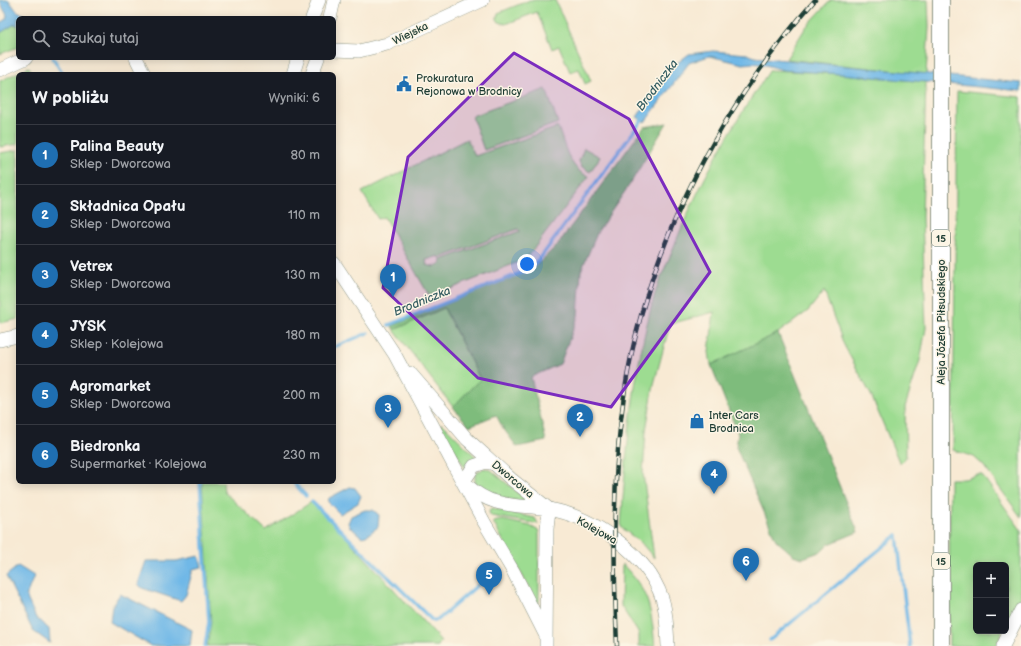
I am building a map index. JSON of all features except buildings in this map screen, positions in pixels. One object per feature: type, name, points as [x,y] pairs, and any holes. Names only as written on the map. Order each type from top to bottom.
[{"type":"main road","name":"Aleja Józefa Piłsudskiego","points":[[940,646],[941,0]]},
{"type":"street","points":[[313,16],[319,0]]},
{"type":"street","points":[[330,16],[334,0]]},
{"type":"street","name":"Wiejska","points":[[336,50],[359,51],[387,44],[483,0]]},
{"type":"street","points":[[0,70],[22,60]]},
{"type":"street","points":[[137,60],[143,72]]},
{"type":"street","points":[[294,72],[297,60]]},
{"type":"street","points":[[313,72],[317,60]]},
{"type":"street","name":"Dworcowa","points":[[336,266],[395,355],[464,481],[484,522],[513,571],[545,640]]},
{"type":"street","points":[[0,340],[16,336]]},
{"type":"street","name":"Dworcowa","points":[[395,355],[467,439],[494,464],[550,509],[547,529],[545,640]]},
{"type":"street","points":[[464,481],[474,466],[486,462],[494,464]]},
{"type":"street","name":"Kolejowa","points":[[464,481],[476,492],[491,502],[506,505],[550,509],[581,520],[601,530],[623,545],[652,576],[661,597],[666,616],[668,646]]},
{"type":"street","points":[[1003,646],[1021,610]]},
{"type":"highlighted area","points":[[514,53],[629,119],[710,272],[611,407],[478,378],[383,288],[408,157]]},
{"type":"green space","points":[[530,0],[555,0],[591,81],[585,84],[579,69],[570,72],[559,46],[552,49],[537,12],[506,24],[499,22],[497,19],[498,13]]},
{"type":"green space","points":[[831,0],[928,0],[929,27],[926,74],[786,59],[806,27]]},
{"type":"green space","points":[[16,25],[16,48],[0,54],[0,33]]},
{"type":"green space","points":[[29,67],[32,72],[19,72]]},
{"type":"green space","points":[[770,70],[841,74],[926,82],[922,217],[926,328],[920,360],[905,407],[906,457],[900,464],[871,395],[844,345],[824,291],[808,311],[778,333],[711,365],[709,352],[714,312],[670,324],[654,384],[646,430],[643,473],[654,558],[643,545],[621,527],[628,440],[636,382],[647,325],[658,286],[691,206],[715,159],[741,114]]},
{"type":"green space","points":[[16,73],[16,144],[0,147],[0,81]]},
{"type":"green space","points":[[546,89],[558,123],[484,150],[472,116]]},
{"type":"green space","points":[[957,91],[1021,97],[1021,517],[983,465],[974,457],[953,450]]},
{"type":"green space","points":[[667,123],[630,184],[598,231],[581,271],[578,316],[560,364],[531,377],[546,441],[517,447],[503,428],[496,415],[469,426],[453,407],[480,379],[444,308],[394,330],[392,326],[533,269],[558,244],[644,127]]},
{"type":"green space","points":[[558,127],[572,163],[582,173],[589,176],[526,259],[430,297],[384,217],[378,219],[362,192],[467,139],[475,156]],"holes":[[[518,229],[520,231],[441,260],[441,263],[434,267],[427,265],[426,260],[439,256],[440,258]]]},
{"type":"green space","points":[[584,148],[600,157],[590,172],[581,166],[579,161]]},
{"type":"green space","points":[[16,150],[16,319],[0,323],[0,153]]},
{"type":"green space","points":[[444,308],[480,379],[453,407],[394,330]]},
{"type":"green space","points":[[778,333],[858,532],[829,544],[822,551],[803,558],[793,555],[776,540],[736,447],[738,434],[711,365]]},
{"type":"green space","points":[[442,423],[477,458],[465,468],[440,425]]},
{"type":"green space","points":[[484,468],[491,470],[530,503],[500,497],[484,491],[475,482],[475,474]]},
{"type":"green space","points":[[982,475],[1021,530],[1021,598],[1009,620],[1009,562],[973,562],[973,634],[1002,634],[996,646],[949,646],[950,479],[965,479]]},
{"type":"green space","points":[[202,484],[223,484],[224,492],[266,531],[313,501],[441,641],[438,646],[207,646],[211,622]]},
{"type":"green space","points":[[491,508],[535,518],[538,524],[491,516],[489,512]]},
{"type":"green space","points":[[503,520],[530,526],[539,531],[539,602],[537,602],[493,522]]},
{"type":"green space","points":[[622,564],[644,592],[650,611],[655,646],[639,646],[639,634],[621,606]]},
{"type":"water","points":[[0,0],[9,0],[16,10],[26,16],[16,16],[16,25],[0,33],[0,23],[6,19],[7,15],[0,3]]},
{"type":"water","points":[[713,51],[747,54],[755,57],[1021,83],[1021,91],[783,70],[766,65],[753,63],[743,64],[709,56],[689,63],[645,122],[637,117],[672,67],[689,54]]},
{"type":"water","points":[[350,487],[355,488],[361,496],[358,503],[340,514],[328,502],[329,498]]},
{"type":"water","points":[[365,510],[373,510],[379,515],[378,527],[366,536],[362,537],[350,527],[348,523],[351,516]]},
{"type":"water","points":[[199,556],[202,567],[193,569],[186,595],[181,601],[142,588],[138,584],[146,561],[176,561]]},
{"type":"water","points":[[18,566],[34,576],[26,596],[36,618],[49,629],[50,643],[33,631],[6,576]]},
{"type":"water","points":[[120,594],[192,630],[190,646],[151,646],[110,622],[112,606]]},
{"type":"waterway","name":"Brodniczka","points":[[54,60],[62,72]]},
{"type":"waterway","name":"Brodniczka","points":[[389,325],[528,270],[541,257],[645,116]]},
{"type":"waterway","name":"Brodniczka","points":[[336,346],[368,333]]},
{"type":"waterway","points":[[200,484],[209,622],[205,646]]},
{"type":"waterway","points":[[295,484],[306,496]]},
{"type":"waterway","points":[[312,502],[433,621],[439,619],[480,583]]},
{"type":"waterway","points":[[897,535],[910,646]]},
{"type":"waterway","points":[[770,640],[897,535]]},
{"type":"railway","points":[[617,646],[614,532],[618,447],[630,361],[644,304],[663,249],[686,195],[713,143],[744,93],[778,45],[815,0]]},
{"type":"place","name":"Prokuratura Rejonowa w Brodnicy","points":[[404,84]]},
{"type":"place","name":"Palina Beauty","points":[[393,297]]},
{"type":"place","name":"Inter Cars Brodnica","points":[[697,421]]},
{"type":"place","name":"Vetrex","points":[[388,428]]},
{"type":"place","name":"Składnica Opału","points":[[580,437]]},
{"type":"place","name":"JYSK","points":[[714,494]]},
{"type":"place","name":"Biedronka","points":[[746,581]]},
{"type":"place","name":"Agromarket","points":[[489,595]]}]
